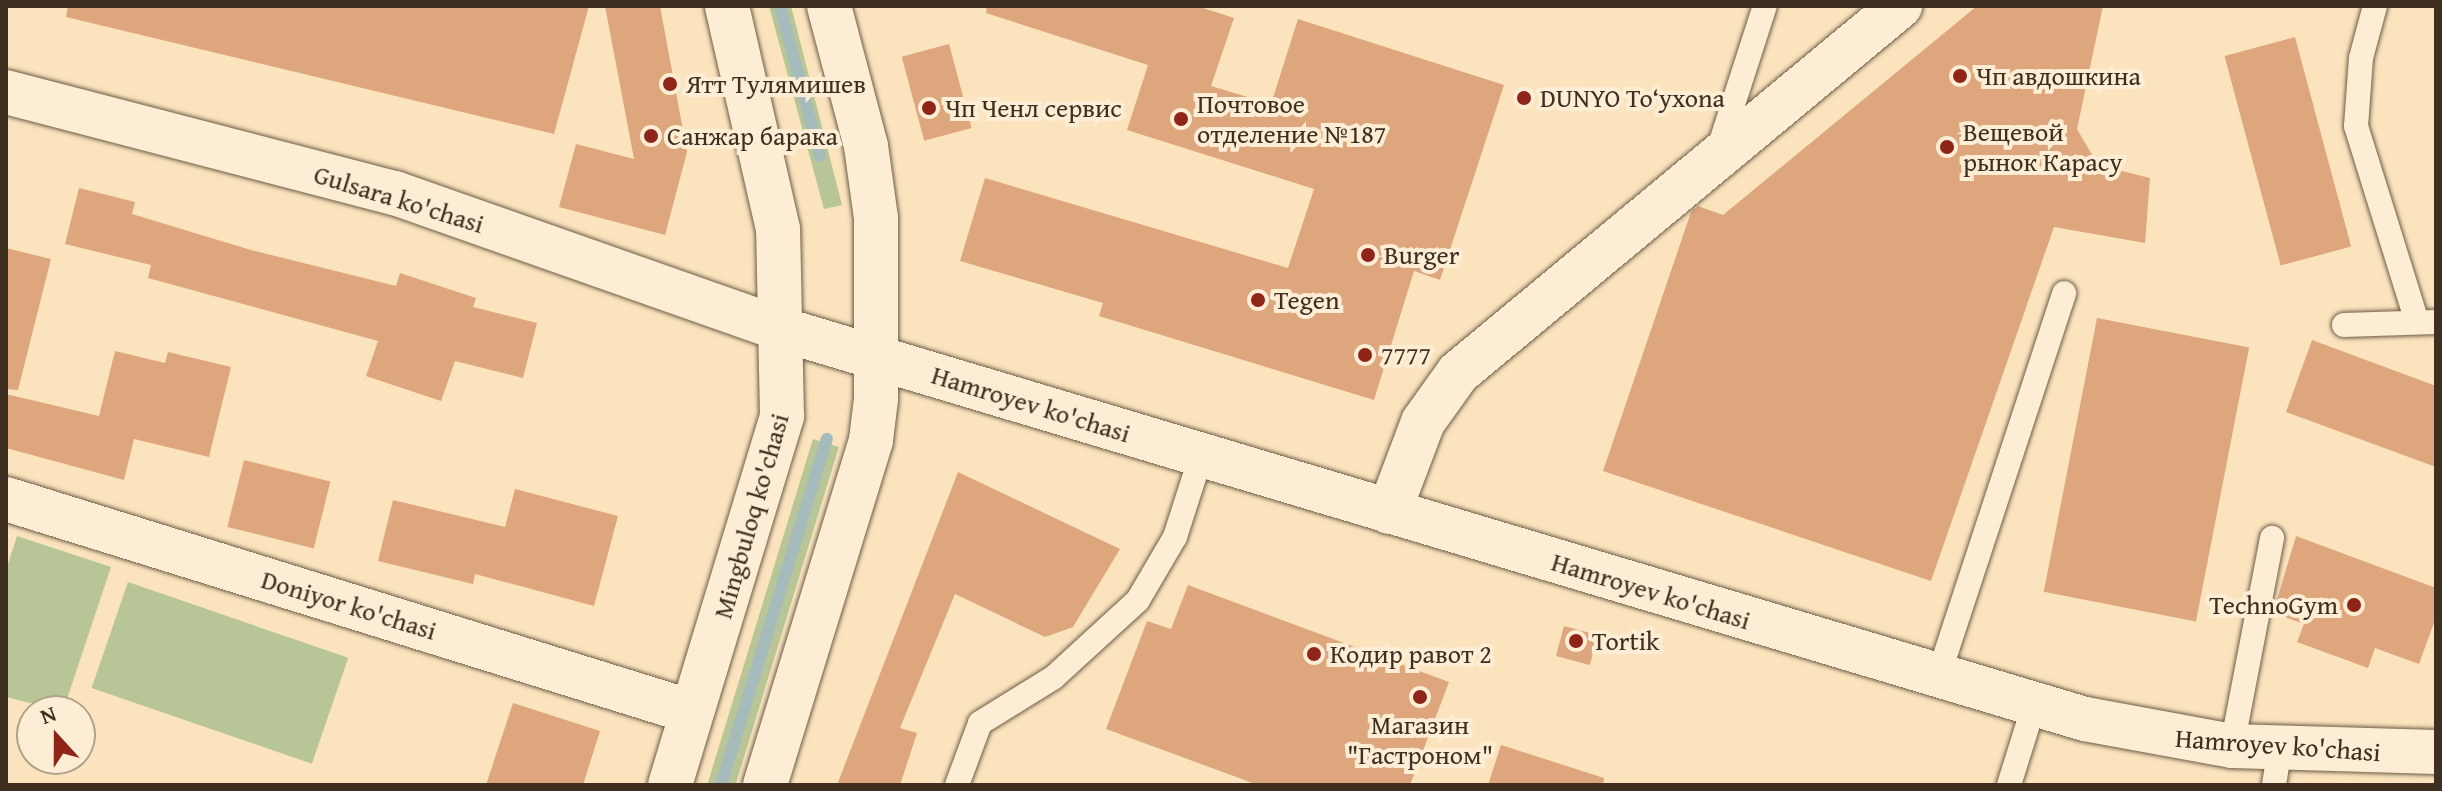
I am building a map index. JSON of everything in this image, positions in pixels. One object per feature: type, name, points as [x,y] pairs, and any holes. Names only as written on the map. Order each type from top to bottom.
[{"type":"main road","name":"Mingbuloq ko'chasi","points":[[670,785],[782,416],[784,330],[768,166],[727,6]]},
{"type":"main road","points":[[765,785],[871,440],[880,359],[866,146],[829,6]]},
{"type":"main road","points":[[1389,512],[1423,422],[1458,373],[1718,152],[1900,6]]},
{"type":"main road","name":"Gulsara ko'chasi","points":[[6,92],[395,193],[784,330],[880,359]]},
{"type":"main road","name":"Hamroyev ko'chasi","points":[[880,359],[1938,677],[2034,705],[2232,746],[2277,767],[2436,752]]},
{"type":"main road","name":"Doniyor ko'chasi","points":[[6,499],[692,712]]},
{"type":"lane","points":[[1718,152],[1765,6]]},
{"type":"lane","points":[[2344,325],[2427,322],[2356,126],[2375,6]]},
{"type":"lane","points":[[1938,677],[2064,293]]},
{"type":"lane","points":[[957,785],[980,723],[1053,678],[1138,600],[1175,537],[1201,456]]},
{"type":"lane","points":[[2232,746],[2272,538]]},
{"type":"lane","points":[[2009,785],[2034,705]]},
{"type":"green space","points":[[769,6],[791,6],[842,205],[824,209]]},
{"type":"green space","points":[[813,439],[839,447],[735,785],[707,785]]},
{"type":"green space","points":[[17,536],[111,567],[68,695],[16,695],[16,699],[6,697],[6,570]]},
{"type":"green space","points":[[128,582],[348,658],[312,764],[92,688]]},
{"type":"building","points":[[68,6],[589,6],[554,134],[66,17]]},
{"type":"building","points":[[605,6],[660,6],[687,152],[665,235],[559,207],[576,144],[634,159]]},
{"type":"building","points":[[987,6],[1197,6],[1234,18],[1211,86],[1271,104],[1298,19],[1504,85],[1440,280],[1414,271],[1374,400],[1099,316],[1103,303],[960,261],[985,178],[1288,268],[1314,189],[1127,130],[1148,65],[986,13]]},
{"type":"building","points":[[1977,6],[2103,6],[2077,129],[2098,165],[2150,178],[2145,243],[2054,227],[1931,581],[1603,471],[1691,212],[1698,206],[1723,215]]},
{"type":"building","points":[[2295,37],[2351,247],[2281,265],[2224,56]]},
{"type":"building","points":[[949,44],[972,128],[924,141],[902,57]]},
{"type":"building","points":[[79,188],[135,202],[132,214],[251,250],[396,286],[400,273],[476,298],[473,307],[537,323],[523,378],[455,361],[441,401],[366,376],[378,341],[148,278],[151,265],[65,244]]},
{"type":"building","points":[[6,248],[51,259],[18,390],[6,389]]},
{"type":"building","points":[[2097,318],[2249,348],[2196,621],[2044,592]]},
{"type":"building","points":[[2312,340],[2436,386],[2436,467],[2286,412]]},
{"type":"building","points":[[115,351],[165,363],[168,352],[231,367],[209,457],[134,439],[124,480],[6,448],[6,394],[99,416]]},
{"type":"building","points":[[244,460],[330,482],[314,548],[227,527]]},
{"type":"building","points":[[958,472],[1120,549],[1073,627],[1045,637],[955,594],[900,728],[917,733],[900,785],[837,785]]},
{"type":"building","points":[[515,489],[618,516],[594,606],[475,574],[473,584],[378,561],[393,500],[505,527]]},
{"type":"building","points":[[2296,536],[2436,588],[2436,617],[2419,664],[2375,648],[2368,668],[2297,642],[2304,624],[2273,613]]},
{"type":"building","points":[[1188,585],[1449,682],[1410,785],[1258,785],[1106,729],[1147,621],[1171,629]]},
{"type":"building","points":[[1564,626],[1598,635],[1590,665],[1556,656]]},
{"type":"building","points":[[513,703],[600,731],[583,785],[486,785]]},
{"type":"building","points":[[1501,745],[1604,778],[1603,785],[1488,785]]},
{"type":"waterway","points":[[780,6],[820,156]]},
{"type":"waterway","points":[[721,785],[827,439]]},
{"type":"place","name":"Чп авдошкина","points":[[1960,76]]},
{"type":"place","name":"Ятт Тулямишев","points":[[670,84]]},
{"type":"place","name":"DUNYO To‘yxona","points":[[1524,98]]},
{"type":"place","name":"Чп Ченл сервис","points":[[929,108]]},
{"type":"place","name":"Почтовое отделение №187","points":[[1181,119]]},
{"type":"place","name":"Санжар барака","points":[[651,136]]},
{"type":"place","name":"Вещевой рынок Карасу","points":[[1947,147]]},
{"type":"place","name":"Burger","points":[[1368,255]]},
{"type":"place","name":"Tegen","points":[[1258,300]]},
{"type":"place","name":"7777","points":[[1365,355]]},
{"type":"place","name":"TechnoGym","points":[[2354,605]]},
{"type":"place","name":"Tortik","points":[[1576,641]]},
{"type":"place","name":"Кодир равот 2","points":[[1314,654]]},
{"type":"place","name":"Магазин \"Гастроном\"","points":[[1420,697]]}]
